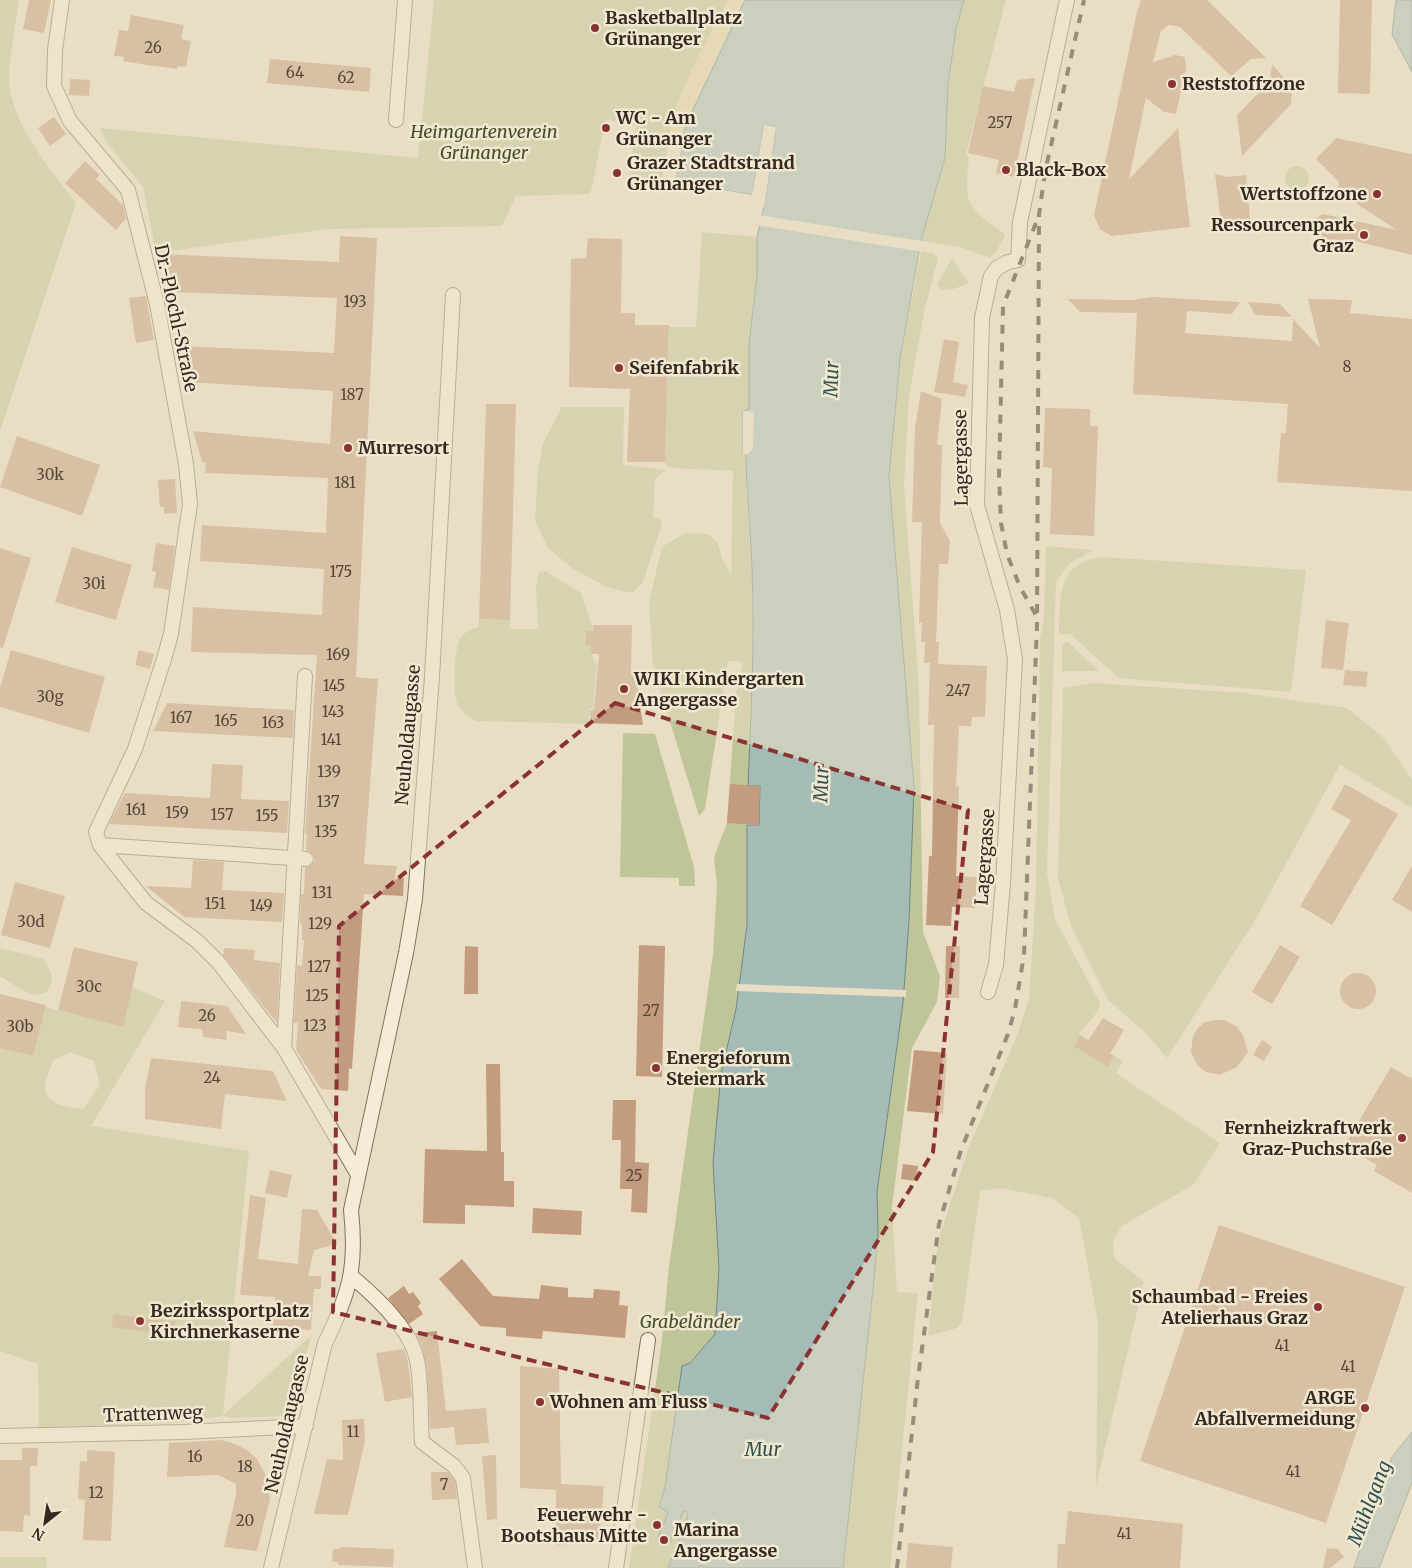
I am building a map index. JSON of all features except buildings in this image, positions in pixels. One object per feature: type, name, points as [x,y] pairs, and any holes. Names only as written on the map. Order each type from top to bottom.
[{"type":"street","name":"Dr.-Plochl-Straße","points":[[62,0],[56,45],[54,86],[70,121],[128,190],[156,304],[186,464],[190,504],[171,634],[135,749],[96,832],[100,845]]},
{"type":"street","points":[[396,120],[405,0]]},
{"type":"street","name":"Lagergasse","points":[[988,992],[996,965],[1003,883],[1015,659],[1007,610],[977,505],[982,318],[992,276],[997,268],[1008,262],[1018,260],[1020,222],[1067,0]]},
{"type":"street","name":"Neuholdaugasse","points":[[271,1568],[325,1343],[340,1313],[351,1276],[354,1246],[351,1210],[357,1173],[406,953],[415,899],[432,676],[453,295]]},
{"type":"street","points":[[284,1048],[300,858],[305,676]]},
{"type":"street","points":[[100,845],[146,903],[196,941],[219,963],[284,1048],[357,1173]]},
{"type":"street","points":[[100,845],[300,858]]},
{"type":"street","points":[[351,1276],[375,1295],[397,1323],[416,1359],[422,1442],[454,1466],[463,1478],[475,1568]]},
{"type":"street","points":[[616,1568],[648,1340]]},
{"type":"street","name":"Trattenweg","points":[[0,1436],[184,1432],[306,1426]]},
{"type":"highlighted area","points":[[615,703],[968,810],[933,1152],[768,1418],[333,1312],[339,926]]},
{"type":"green space","points":[[0,0],[19,0],[9,76],[15,110],[32,143],[76,203],[0,431]]},
{"type":"green space","name":"Heimgartenverein Grünanger","points":[[434,0],[745,0],[718,54],[683,134],[670,131],[662,181],[629,176],[636,126],[605,119],[592,189],[589,194],[516,196],[502,226],[327,229],[156,253],[143,187],[107,143],[100,128],[418,158]]},
{"type":"green space","points":[[964,0],[1006,0],[966,154],[969,158],[967,185],[970,203],[975,210],[1004,233],[1005,237],[990,258],[960,247],[921,241],[945,158],[948,85],[956,29]]},
{"type":"green space","points":[[1297,166],[1306,169],[1309,178],[1306,187],[1297,190],[1288,187],[1285,178],[1288,169]]},
{"type":"green space","name":"Grabeländer","points":[[702,232],[757,237],[757,275],[749,344],[749,409],[743,411],[743,454],[746,455],[746,493],[752,568],[754,662],[747,825],[747,925],[736,1009],[721,1074],[713,1163],[719,1269],[715,1334],[689,1363],[682,1366],[665,1487],[659,1507],[688,1513],[704,1568],[629,1568],[661,1348],[669,1267],[713,954],[717,886],[714,857],[727,823],[736,693],[743,662],[728,661],[705,809],[699,816],[653,666],[649,602],[662,547],[685,533],[708,534],[718,543],[722,559],[731,574],[733,471],[674,468],[667,467],[665,462],[669,327],[696,327]]},
{"type":"green space","points":[[921,252],[933,253],[938,258],[924,312],[909,397],[904,485],[919,688],[923,932],[940,976],[937,1002],[912,1048],[892,1207],[897,1292],[918,1293],[890,1568],[843,1568],[873,1290],[878,1234],[877,1192],[903,1003],[909,921],[914,787],[889,476],[900,360]]},
{"type":"green space","points":[[952,258],[969,283],[954,289],[941,290],[937,285]]},
{"type":"green space","points":[[562,407],[624,407],[623,465],[666,470],[655,479],[653,517],[660,518],[662,524],[643,582],[632,593],[606,587],[572,568],[548,548],[535,520],[538,469],[543,443]]},
{"type":"green space","points":[[1046,546],[1093,550],[1069,564],[1056,582],[1047,873],[1055,919],[1100,1003],[1098,1011],[1079,1034],[1123,1061],[1116,1073],[1220,1143],[1194,1184],[1122,1226],[1113,1240],[1114,1258],[1144,1282],[1096,1486],[1098,1322],[1079,1218],[1052,1198],[1001,1188],[980,1191],[962,1322],[957,1328],[928,1336],[938,1241],[969,1147],[1018,1033],[1029,999],[1036,887],[1040,638],[1044,619]]},
{"type":"green space","points":[[1102,557],[1306,570],[1291,692],[1119,678],[1070,634],[1059,634],[1061,594],[1068,575],[1083,562]]},
{"type":"green space","points":[[545,571],[581,593],[594,631],[586,631],[586,645],[591,645],[591,654],[597,664],[593,709],[589,709],[589,724],[476,721],[462,710],[456,700],[454,683],[455,662],[460,639],[465,633],[479,627],[479,619],[510,620],[510,629],[538,629],[536,589],[539,572]]},
{"type":"green space","points":[[1067,641],[1099,671],[1062,671],[1062,646]]},
{"type":"green space","points":[[1094,683],[1245,693],[1347,708],[1385,739],[1412,780],[1412,808],[1340,765],[1254,922],[1167,1058],[1146,1033],[1108,1000],[1071,926],[1058,878],[1063,688]]},
{"type":"green space","points":[[623,733],[655,734],[694,867],[695,886],[679,886],[679,878],[620,877]]},
{"type":"green space","points":[[0,948],[44,959],[51,972],[52,979],[50,987],[46,992],[34,994],[26,992],[0,976]]},
{"type":"green space","name":"Bezirkssportplatz Kirchnerkaserne","points":[[132,987],[165,1001],[91,1126],[249,1151],[223,1415],[311,1336],[294,1409],[287,1416],[231,1418],[223,1416],[172,1423],[39,1428],[38,1364],[0,1351],[0,1048],[33,1056],[45,1007],[122,1026]],"holes":[[[70,1052],[94,1061],[100,1085],[83,1109],[58,1104],[48,1097],[45,1084],[53,1061]]]},
{"type":"green space","points":[[0,1557],[46,1557],[47,1568],[0,1568]]},
{"type":"sand","name":"Grazer Stadtstrand Grünanger","points":[[728,0],[745,0],[718,54],[683,134],[670,131],[672,115],[696,60]]},
{"type":"water","name":"Mur","points":[[745,0],[964,0],[956,29],[948,85],[945,158],[921,241],[900,359],[889,476],[914,787],[909,921],[903,1003],[877,1192],[878,1234],[873,1290],[843,1568],[704,1568],[701,1565],[699,1568],[668,1568],[688,1515],[686,1511],[683,1512],[670,1542],[658,1537],[668,1512],[659,1507],[665,1487],[682,1366],[690,1363],[715,1334],[719,1269],[713,1163],[721,1074],[736,1009],[747,925],[747,825],[759,825],[760,786],[748,786],[753,596],[746,455],[743,454],[743,411],[749,409],[749,344],[757,275],[757,237],[764,207],[776,127],[764,125],[752,195],[675,182],[683,141],[681,140],[688,120]]},
{"type":"water","points":[[1396,0],[1412,0],[1412,72],[1392,34]]},
{"type":"water","name":"Mühlgang","points":[[1412,1432],[1412,1483],[1379,1568],[1354,1568],[1360,1550],[1360,1540],[1392,1457]]},
{"type":"pier","points":[[764,125],[776,127],[764,208],[761,207],[773,129],[766,128],[753,197],[673,184],[680,133],[683,134],[681,140],[683,141],[675,182],[752,195]]},
{"type":"pier","points":[[759,215],[924,241],[923,252],[756,225]]},
{"type":"pier","points":[[743,411],[754,412],[753,449],[746,455],[743,454]]},
{"type":"pier","points":[[737,984],[906,990],[906,997],[736,991]]},
{"type":"railway","points":[[897,1568],[918,1378],[939,1224],[961,1150],[1008,1034],[1015,1009],[1024,955],[1037,625],[1039,215],[1045,172],[1084,0]]},
{"type":"railway","points":[[1036,223],[1003,306],[999,477],[1001,523],[1007,554],[1020,587],[1037,617]]},
{"type":"place","name":"Basketballplatz Grünanger","points":[[595,28]]},
{"type":"place","name":"Reststoffzone","points":[[1172,84]]},
{"type":"place","name":"WC - Am Grünanger","points":[[606,128]]},
{"type":"place","name":"Black-Box","points":[[1006,170]]},
{"type":"place","name":"Grazer Stadtstrand Grünanger","points":[[617,173]]},
{"type":"place","name":"Wertstoffzone","points":[[1377,194]]},
{"type":"place","name":"Ressourcenpark Graz","points":[[1364,235]]},
{"type":"place","name":"Seifenfabrik","points":[[619,368]]},
{"type":"place","name":"Murresort","points":[[348,448]]},
{"type":"place","name":"WIKI Kindergarten Angergasse","points":[[624,689]]},
{"type":"place","name":"Energieforum Steiermark","points":[[656,1068]]},
{"type":"place","name":"Fernheizkraftwerk Graz-Puchstraße","points":[[1402,1138]]},
{"type":"place","name":"Schaumbad - Freies Atelierhaus Graz","points":[[1318,1307]]},
{"type":"place","name":"Bezirkssportplatz Kirchnerkaserne","points":[[140,1321]]},
{"type":"place","name":"Wohnen am Fluss","points":[[540,1402]]},
{"type":"place","name":"ARGE Abfallvermeidung","points":[[1365,1408]]},
{"type":"place","name":"Feuerwehr - Bootshaus Mitte","points":[[657,1525]]},
{"type":"place","name":"Marina Angergasse","points":[[664,1540]]}]
